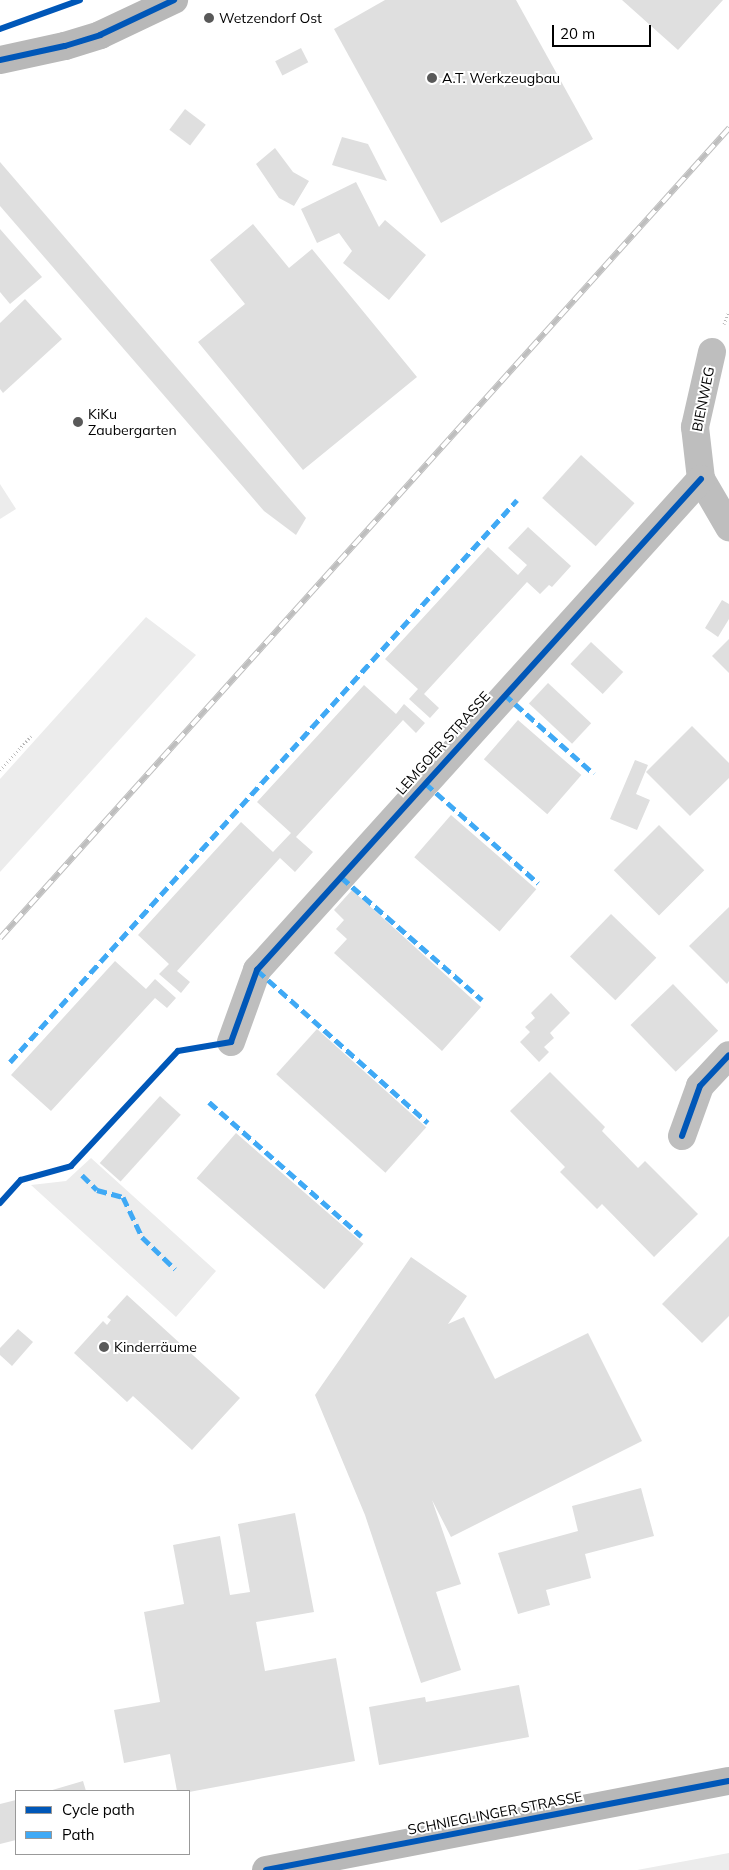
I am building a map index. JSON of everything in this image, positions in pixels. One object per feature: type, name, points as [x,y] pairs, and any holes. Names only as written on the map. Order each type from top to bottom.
[{"type":"main road","points":[[0,60],[56,48],[100,34],[174,0]]},
{"type":"main road","name":"SCHNIEGLINGER STRASSE","points":[[266,1870],[729,1781]]},
{"type":"street","name":"BIENWEG","points":[[712,352],[695,427],[701,479],[729,528]]},
{"type":"street","name":"LEMGOER STRASSE","points":[[231,1042],[257,970],[701,479]]},
{"type":"street","points":[[682,1136],[700,1086],[729,1055]]},
{"type":"path","points":[[0,770],[31,736]]},
{"type":"shaded area","points":[[0,484],[16,509],[0,519]]},
{"type":"shaded area","points":[[146,617],[196,655],[0,872],[0,779]]},
{"type":"shaded area","points":[[91,1158],[216,1271],[176,1317],[31,1185],[66,1181]]},
{"type":"shaded area","points":[[729,1853],[729,1870],[637,1870]]},
{"type":"building","points":[[385,0],[516,0],[593,139],[441,223],[334,29]]},
{"type":"building","points":[[622,0],[723,0],[678,50]]},
{"type":"building","points":[[301,48],[308,62],[282,75],[275,61]]},
{"type":"building","points":[[185,109],[206,125],[190,145],[169,130]]},
{"type":"building","points":[[342,137],[368,144],[387,181],[332,165]]},
{"type":"building","points":[[275,148],[293,172],[309,181],[294,206],[279,198],[256,164]]},
{"type":"building","points":[[0,162],[306,518],[296,535],[264,511],[0,206]]},
{"type":"building","points":[[356,182],[379,227],[385,220],[426,255],[389,300],[343,263],[352,251],[339,233],[317,243],[301,209]]},
{"type":"building","points":[[253,224],[289,268],[312,249],[417,377],[303,470],[198,342],[245,304],[210,260]]},
{"type":"building","points":[[0,229],[42,277],[10,304],[0,292]]},
{"type":"building","points":[[25,299],[62,339],[3,393],[0,389],[0,323]]},
{"type":"building","points":[[581,455],[635,503],[596,546],[542,498]]},
{"type":"building","points":[[528,527],[571,566],[552,587],[549,585],[540,594],[527,582],[424,694],[439,708],[430,718],[409,699],[418,689],[385,659],[488,547],[518,575],[527,565],[508,548]]},
{"type":"building","points":[[722,600],[729,604],[729,619],[718,637],[705,628]]},
{"type":"building","points":[[729,639],[729,673],[712,656]]},
{"type":"building","points":[[591,642],[623,672],[603,694],[571,664]]},
{"type":"building","points":[[548,683],[591,723],[572,744],[529,703]]},
{"type":"building","points":[[364,685],[396,714],[404,704],[425,723],[416,733],[403,720],[296,837],[313,852],[295,872],[280,858],[177,971],[190,982],[181,993],[159,974],[169,964],[138,935],[241,822],[273,852],[291,833],[257,802]]},
{"type":"building","points":[[518,720],[581,775],[547,814],[484,759]]},
{"type":"building","points":[[692,726],[729,763],[729,778],[690,816],[646,772]]},
{"type":"building","points":[[635,760],[648,765],[636,794],[650,800],[637,830],[610,819]]},
{"type":"building","points":[[451,815],[536,889],[500,931],[414,857]]},
{"type":"building","points":[[659,825],[704,870],[659,916],[614,870]]},
{"type":"building","points":[[352,890],[481,1007],[442,1051],[334,953],[347,939],[336,929],[344,920],[334,910]]},
{"type":"building","points":[[729,907],[729,981],[727,984],[689,946]]},
{"type":"building","points":[[611,914],[656,958],[615,1000],[570,956]]},
{"type":"building","points":[[115,961],[146,989],[155,979],[176,998],[167,1008],[155,998],[51,1111],[11,1075]]},
{"type":"building","points":[[673,984],[718,1031],[676,1072],[631,1025]]},
{"type":"building","points":[[551,993],[570,1013],[550,1033],[554,1038],[544,1047],[549,1052],[539,1062],[520,1042],[530,1032],[525,1027],[535,1018],[531,1013]]},
{"type":"building","points":[[317,1029],[426,1127],[385,1173],[276,1074]]},
{"type":"building","points":[[550,1072],[605,1127],[602,1131],[638,1168],[645,1161],[698,1214],[654,1257],[602,1204],[597,1209],[560,1172],[565,1167],[510,1111]]},
{"type":"building","points":[[160,1096],[181,1115],[121,1182],[100,1163]]},
{"type":"building","points":[[236,1133],[364,1244],[324,1289],[197,1178]]},
{"type":"building","points":[[729,1236],[729,1316],[702,1343],[662,1304]]},
{"type":"building","points":[[411,1257],[467,1296],[448,1324],[464,1317],[495,1379],[588,1333],[642,1441],[451,1537],[432,1500],[461,1584],[436,1592],[461,1670],[421,1683],[365,1515],[315,1395]]},
{"type":"building","points":[[127,1295],[240,1398],[192,1450],[133,1396],[127,1402],[74,1353],[103,1321],[107,1325],[111,1320],[107,1317]]},
{"type":"building","points":[[18,1329],[33,1342],[12,1366],[0,1355],[0,1348]]},
{"type":"building","points":[[641,1488],[654,1536],[585,1554],[591,1578],[546,1590],[550,1605],[518,1614],[498,1553],[578,1531],[572,1506]]},
{"type":"building","points":[[295,1513],[314,1612],[256,1622],[265,1671],[336,1658],[355,1761],[190,1792],[190,1790],[177,1790],[170,1754],[124,1763],[114,1710],[160,1702],[144,1612],[184,1604],[173,1545],[220,1536],[230,1595],[250,1592],[238,1524]]},
{"type":"building","points":[[519,1685],[529,1737],[379,1765],[369,1707],[425,1697],[426,1702]]},
{"type":"building","points":[[83,1781],[86,1790],[52,1790]]},
{"type":"building","points":[[15,1800],[15,1840],[0,1844],[0,1804]]},
{"type":"railway","points":[[0,938],[729,128]]},
{"type":"marked path","points":[[10,1062],[517,500]]},
{"type":"marked path","points":[[504,694],[594,774]]},
{"type":"marked path","points":[[425,783],[538,883]]},
{"type":"marked path","points":[[341,877],[482,1000]]},
{"type":"marked path","points":[[257,970],[428,1123]]},
{"type":"marked path","points":[[209,1102],[361,1236]]},
{"type":"marked path","points":[[82,1175],[97,1190],[123,1197],[142,1237],[175,1269]]},
{"type":"cycle path","points":[[0,29],[80,0]]},
{"type":"cycle path","points":[[0,60],[65,46],[100,35],[174,0]]},
{"type":"cycle path","points":[[0,1203],[21,1180],[71,1166],[178,1051],[231,1042],[257,970],[701,479]]},
{"type":"cycle path","points":[[682,1136],[700,1086],[729,1055]]},
{"type":"cycle path","points":[[266,1870],[729,1781]]},
{"type":"place","name":"Wetzendorf Ost","points":[[209,18]]},
{"type":"place","name":"A.T. Werkzeugbau","points":[[432,78]]},
{"type":"place","name":"KiKu Zaubergarten","points":[[78,422]]},
{"type":"place","name":"Kinderräume","points":[[104,1347]]}]
